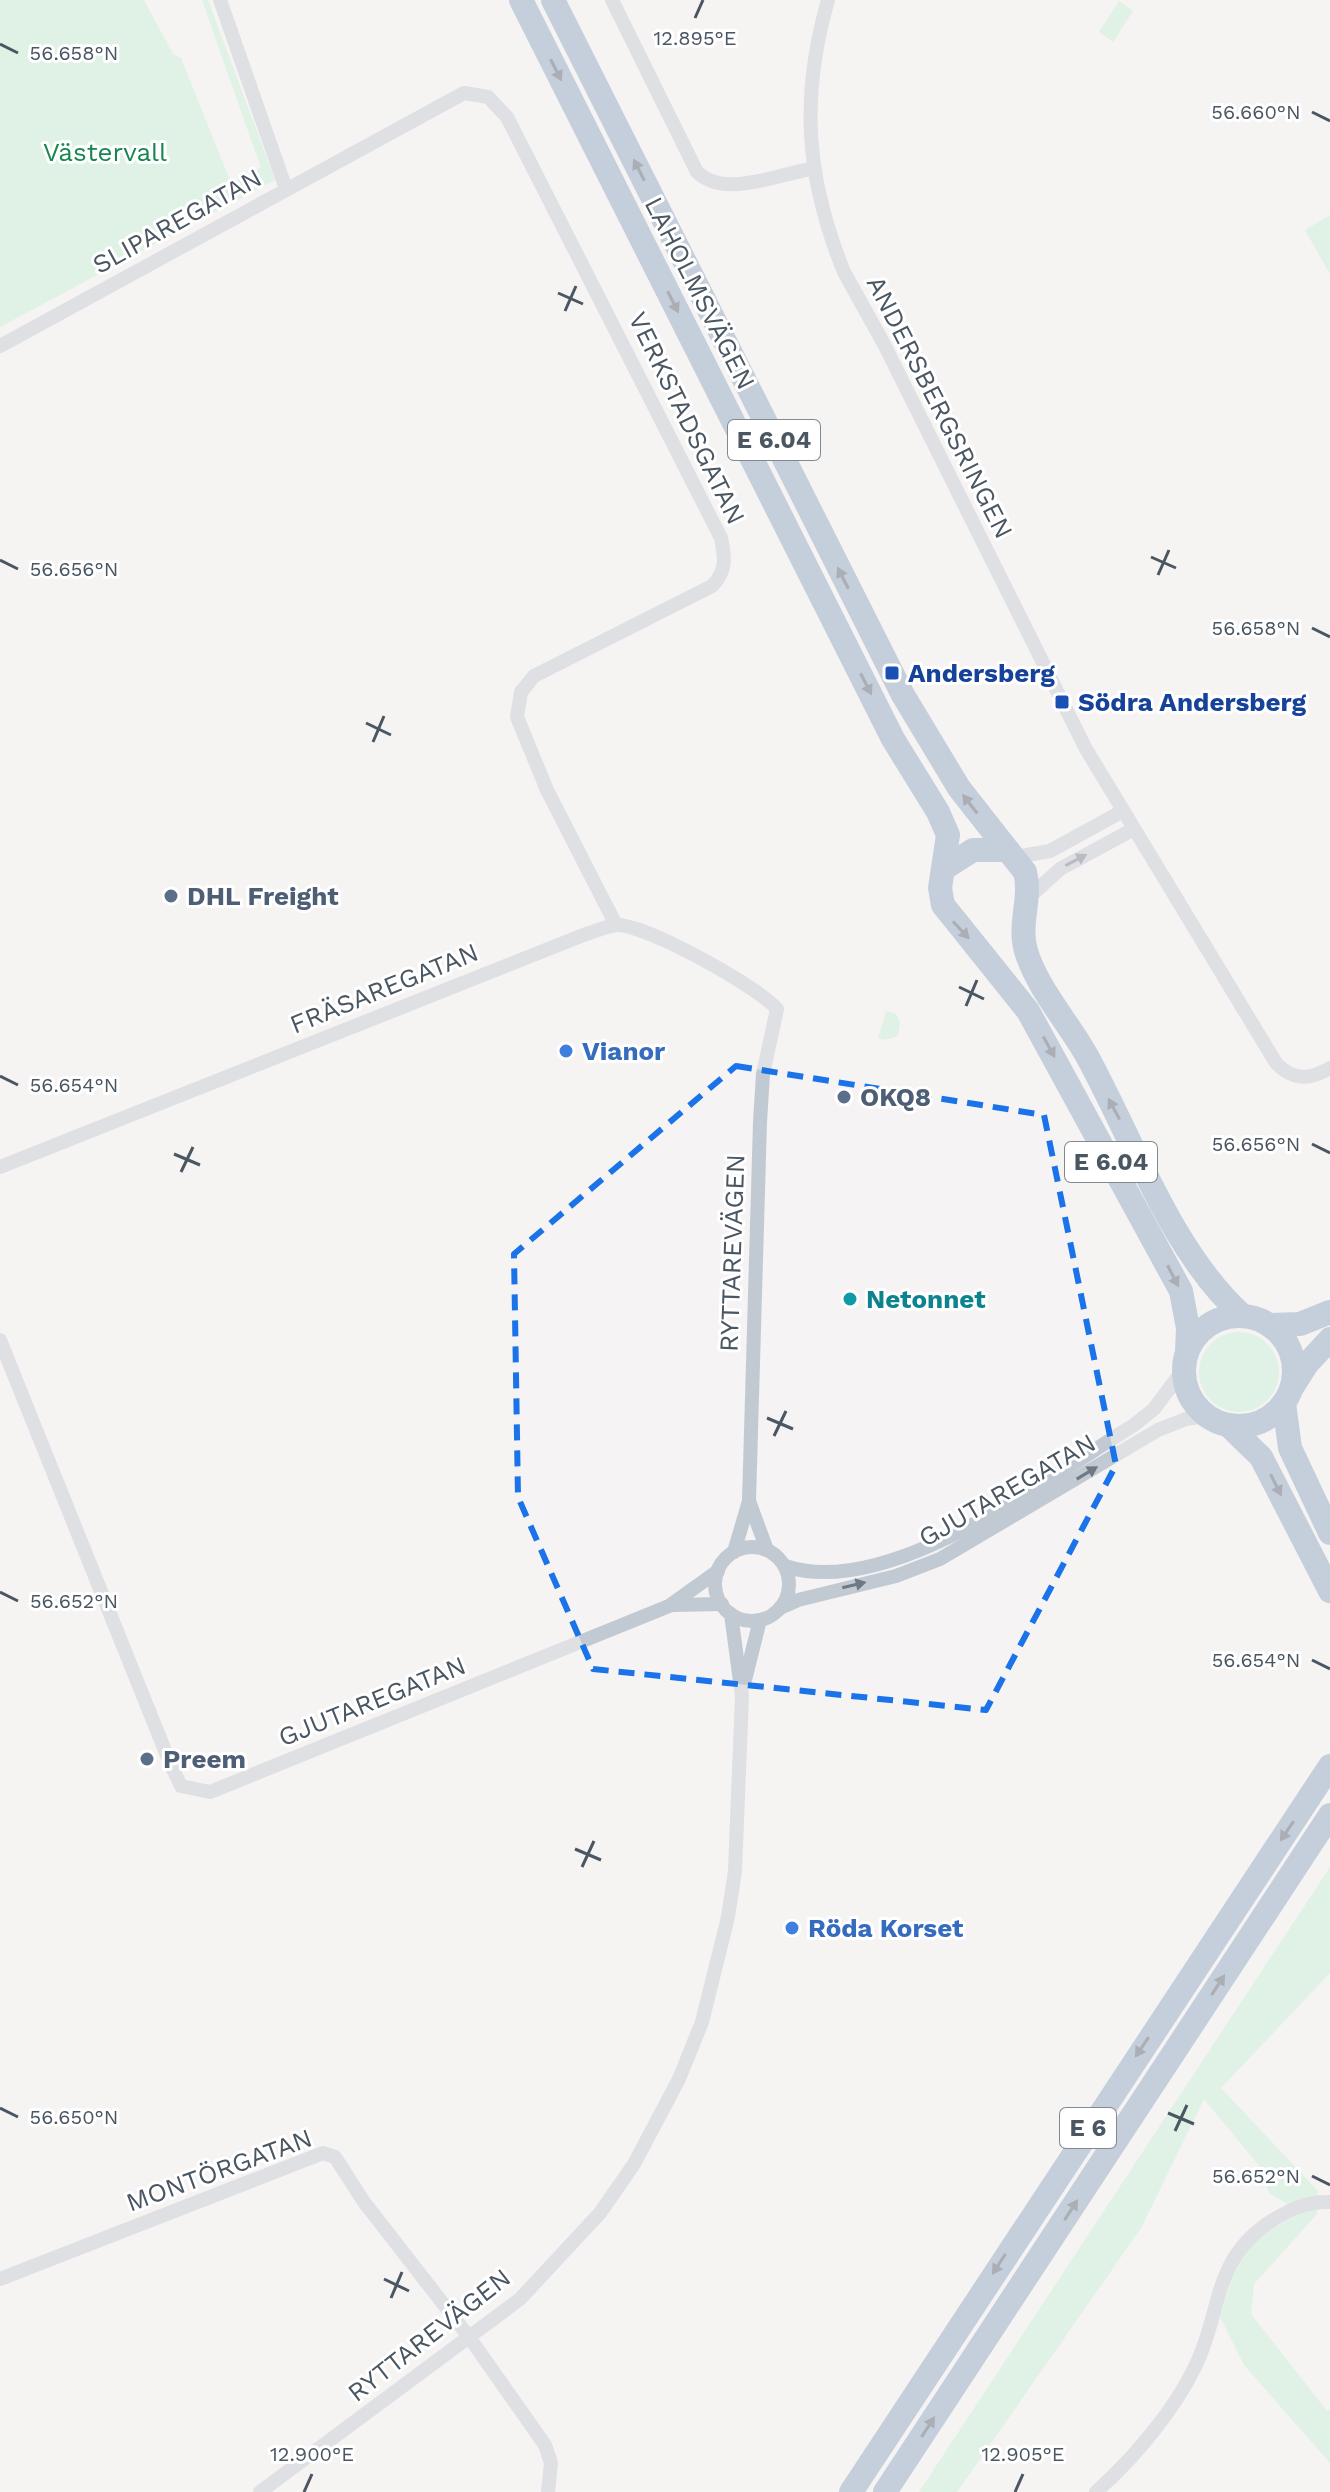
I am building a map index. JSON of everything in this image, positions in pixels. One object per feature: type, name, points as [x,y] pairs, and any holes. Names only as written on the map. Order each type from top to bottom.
[{"type":"highway","name":"LAHOLMSVÄGEN","points":[[521,0],[893,739],[938,812],[948,835],[940,888],[943,905],[1007,981],[1046,1042],[1181,1291],[1186,1308],[1185,1361],[1189,1396],[1261,1457],[1330,1591]]},
{"type":"highway","name":"LAHOLMSVÄGEN","points":[[553,0],[903,695],[959,788],[1027,879],[1023,939],[1031,965],[1084,1051],[1202,1273],[1243,1316],[1269,1325]]},
{"type":"highway","points":[[945,868],[973,850],[1010,854]]},
{"type":"highway","points":[[1269,1325],[1300,1324],[1330,1312]]},
{"type":"highway","points":[[1185,1361],[1196,1336],[1209,1324],[1226,1317],[1243,1316]]},
{"type":"highway","points":[[1269,1325],[1282,1336],[1293,1359],[1287,1398],[1290,1448],[1330,1533]]},
{"type":"highway","points":[[1217,1421],[1259,1423],[1287,1398],[1300,1374],[1330,1339]]},
{"type":"highway","name":"E 6","points":[[851,2492],[1330,1766]]},
{"type":"highway","name":"E 6","points":[[885,2492],[1330,1815]]},
{"type":"highway","points":[[1306,1851],[1330,1834]]},
{"type":"street","name":"SLIPAREGATAN","points":[[0,346],[286,189],[220,0]]},
{"type":"street","points":[[612,0],[697,172],[706,181],[729,186],[812,169]]},
{"type":"street","name":"ANDERSBERGSRINGEN","points":[[828,0],[814,59],[809,111],[812,169],[844,272],[1121,812],[1276,1063],[1287,1074],[1299,1078],[1314,1077],[1330,1068]]},
{"type":"street","name":"VERKSTADSGATAN","points":[[286,189],[464,93],[488,97],[507,117],[721,538],[725,564],[712,586],[534,676],[521,692],[517,717],[547,790],[616,925]]},
{"type":"street","points":[[1010,854],[1050,851],[1121,812]]},
{"type":"street","points":[[1026,899],[1060,869],[1132,830]]},
{"type":"street","name":"RYTTAREVÄGEN","points":[[616,925],[639,930],[667,942],[760,993],[777,1009],[763,1074],[749,1501],[734,1552],[718,1571],[715,1582],[726,1609],[742,1696]]},
{"type":"street","name":"FRÄSAREGATAN","points":[[0,1167],[482,974],[616,925]]},
{"type":"street","name":"GJUTAREGATAN","points":[[0,1340],[181,1786],[210,1792],[669,1606],[718,1571]]},
{"type":"street","name":"GJUTAREGATAN","points":[[785,1566],[807,1573],[839,1573],[893,1561],[939,1543],[1134,1425],[1154,1409],[1185,1361]]},
{"type":"street","name":"GJUTAREGATAN","points":[[780,1608],[798,1600],[896,1576],[940,1559],[1158,1430],[1186,1419],[1217,1421]]},
{"type":"street","name":"RYTTAREVÄGEN","points":[[749,1501],[767,1550],[785,1566]]},
{"type":"street","points":[[734,1552],[756,1547],[767,1550]]},
{"type":"street","points":[[726,1609],[760,1620],[780,1608],[789,1588],[785,1566]]},
{"type":"street","name":"GJUTAREGATAN","points":[[669,1606],[726,1609]]},
{"type":"street","name":"RYTTAREVÄGEN","points":[[260,2492],[520,2299],[600,2213],[634,2164],[679,2079],[702,2022],[728,1917],[735,1871],[742,1696],[760,1620]]},
{"type":"street","name":"MONTÖRGATAN","points":[[0,2279],[323,2153],[335,2157],[364,2202],[469,2337],[545,2445],[551,2463],[548,2492]]},
{"type":"street","points":[[1096,2492],[1116,2475],[1195,2368],[1223,2275],[1239,2248],[1258,2230],[1302,2204],[1330,2202]]},
{"type":"highlighted area","points":[[736,1066],[1044,1115],[1116,1465],[986,1710],[593,1669],[518,1497],[514,1254]]},
{"type":"green space","name":"Västervall","points":[[0,0],[144,0],[173,54],[181,58],[231,183],[261,168],[202,0],[208,0],[275,180],[0,327]]},
{"type":"green space","points":[[1119,1],[1133,11],[1113,42],[1099,32]]},
{"type":"green space","points":[[1330,215],[1330,274],[1305,230]]},
{"type":"green space","points":[[886,1011],[896,1014],[900,1022],[898,1036],[885,1040],[878,1038]]},
{"type":"green space","points":[[1239,1332],[1254,1335],[1267,1344],[1276,1357],[1279,1372],[1276,1387],[1267,1400],[1254,1409],[1239,1412],[1224,1409],[1211,1400],[1202,1387],[1199,1372],[1202,1357],[1211,1344],[1224,1335]]},
{"type":"green space","points":[[1330,1867],[1330,1973],[1221,2088],[1318,2191],[1317,2214],[1254,2284],[1251,2314],[1327,2411],[1330,2409],[1330,2463],[1244,2365],[1220,2317],[1232,2280],[1246,2253],[1268,2233],[1302,2213],[1269,2193],[1261,2168],[1204,2099],[1141,2228],[957,2492],[919,2492]]},
{"type":"place","name":"Andersberg","points":[[892,673]]},
{"type":"place","name":"Södra Andersberg","points":[[1062,702]]},
{"type":"place","name":"DHL Freight","points":[[171,896]]},
{"type":"place","name":"Vianor","points":[[566,1051]]},
{"type":"place","name":"OKQ8","points":[[844,1097]]},
{"type":"place","name":"Netonnet","points":[[850,1299]]},
{"type":"place","name":"Preem","points":[[147,1759]]},
{"type":"place","name":"Röda Korset","points":[[792,1928]]}]
